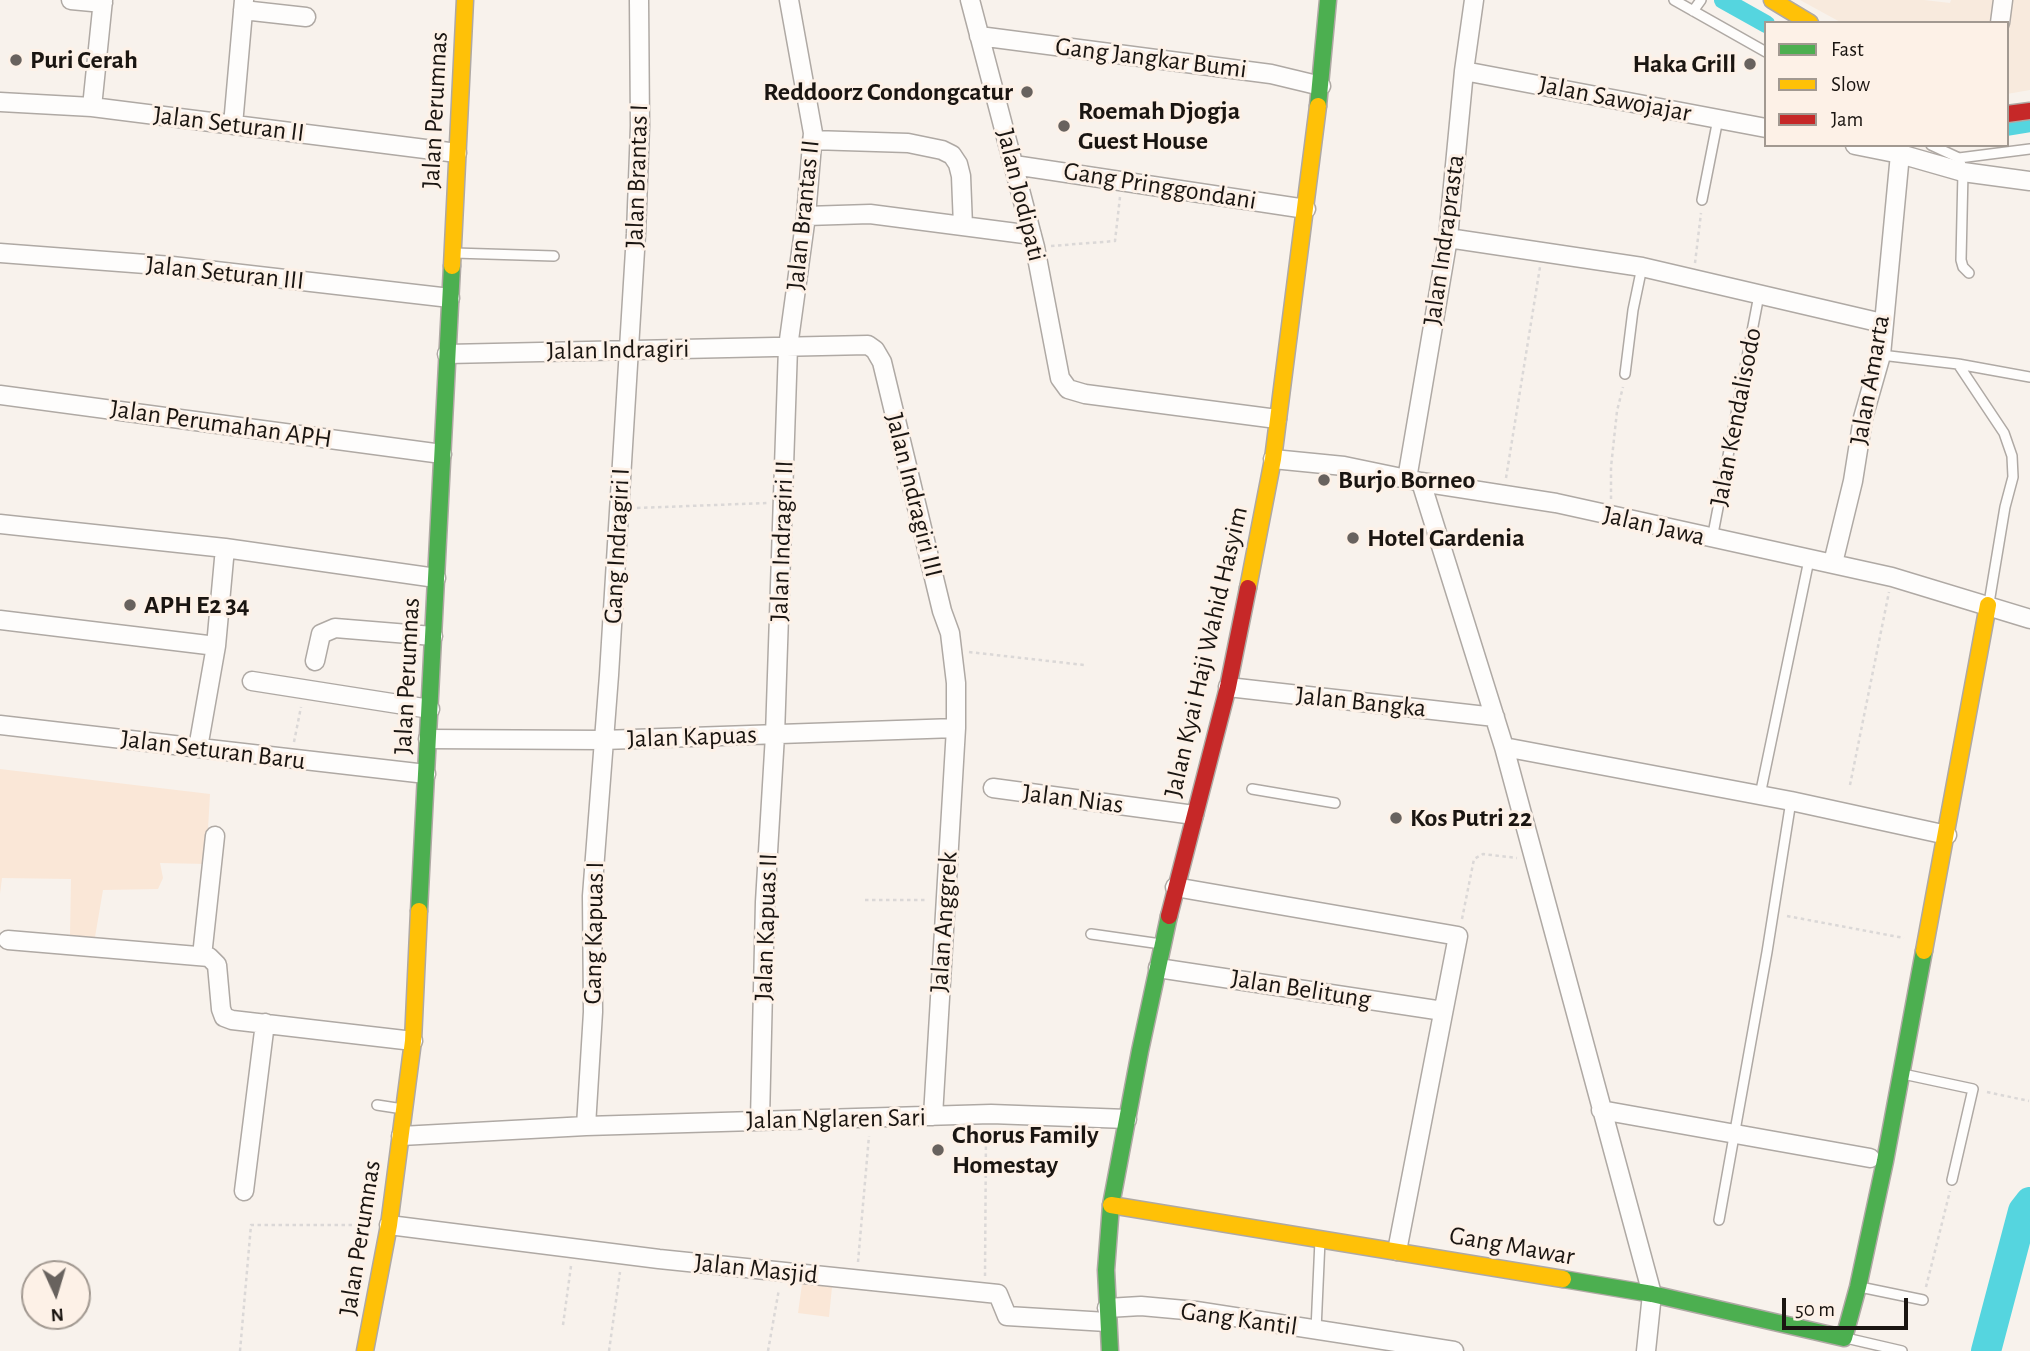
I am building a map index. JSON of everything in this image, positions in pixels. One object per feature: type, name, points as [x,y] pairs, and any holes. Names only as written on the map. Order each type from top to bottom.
[{"type":"main road","name":"Jalan Perumnas","points":[[365,1351],[390,1225],[413,1041],[465,0]]},
{"type":"main road","name":"Jalan Kyai Haji Wahid Hasyim","points":[[1110,1351],[1107,1237],[1111,1205],[1175,887],[1228,687],[1273,459],[1321,86],[1328,0]]},
{"type":"main road","points":[[1772,0],[1789,17]]},
{"type":"main road","points":[[2009,114],[2030,111]]},
{"type":"main road","points":[[1844,1338],[1858,1287],[1902,1073],[1988,605]]},
{"type":"main road","name":"Gang Mawar","points":[[1111,1205],[1652,1294],[1844,1338]]},
{"type":"street","points":[[71,0],[103,2],[92,107]]},
{"type":"street","name":"Jalan Brantas I","points":[[627,351],[636,234],[640,126],[639,0]]},
{"type":"street","name":"Jalan Brantas II","points":[[788,347],[806,216],[813,133],[789,0]]},
{"type":"street","name":"Jalan Jodipati","points":[[970,0],[1034,241],[1060,378],[1068,390],[1277,419]]},
{"type":"street","name":"Jalan Indraprasta","points":[[1414,480],[1448,238],[1464,71],[1474,0]]},
{"type":"street","points":[[2000,21],[2003,0]]},
{"type":"street","points":[[233,125],[243,5],[306,16]]},
{"type":"street","name":"Gang Jangkar Bumi","points":[[979,36],[1271,74],[1321,86]]},
{"type":"street","name":"Jalan Sawojajar","points":[[1464,71],[1764,128]]},
{"type":"street","name":"Jalan Seturan II","points":[[0,102],[92,107],[457,153]]},
{"type":"street","points":[[812,140],[908,143],[942,150],[952,155],[961,176],[963,226]]},
{"type":"street","points":[[1865,147],[2030,181]]},
{"type":"street","name":"Jalan Amarta","points":[[1833,563],[1853,481],[1863,418],[1881,355],[1900,154]]},
{"type":"street","name":"Gang Pringgondani","points":[[1014,165],[1306,209]]},
{"type":"street","points":[[806,216],[870,214],[963,226],[1034,241]]},
{"type":"street","points":[[1448,238],[1642,267],[1882,323]]},
{"type":"street","name":"Jalan Seturan III","points":[[0,253],[172,266],[450,298]]},
{"type":"street","name":"Jalan Indragiri III","points":[[788,347],[868,345],[875,350],[882,362],[939,598],[950,633],[956,683],[956,728]]},
{"type":"street","name":"Jalan Indragiri","points":[[447,354],[788,347]]},
{"type":"street","name":"Jalan Indragiri II","points":[[775,735],[788,347]]},
{"type":"street","name":"Gang Indragiri I","points":[[603,740],[620,508],[627,351]]},
{"type":"street","name":"Jalan Perumahan APH","points":[[0,395],[442,454]]},
{"type":"street","name":"Jalan Jawa","points":[[1273,459],[1344,466],[1556,503],[1892,577],[2030,619]]},
{"type":"street","points":[[1414,480],[1504,747],[1652,1294],[1646,1351]]},
{"type":"street","points":[[0,524],[225,548],[436,578]]},
{"type":"street","points":[[198,748],[216,646],[225,548]]},
{"type":"street","points":[[0,620],[216,646]]},
{"type":"street","points":[[315,661],[321,634],[335,628],[433,636]]},
{"type":"street","points":[[252,681],[430,709]]},
{"type":"street","name":"Jalan Bangka","points":[[1228,687],[1494,717]]},
{"type":"street","name":"Jalan Seturan Baru","points":[[0,725],[426,774]]},
{"type":"street","name":"Jalan Kapuas","points":[[428,739],[603,740],[956,728]]},
{"type":"street","name":"Jalan Anggrek","points":[[933,1116],[956,728]]},
{"type":"street","name":"Jalan Kapuas II","points":[[760,1120],[765,902],[775,735]]},
{"type":"street","name":"Gang Kapuas I","points":[[586,1126],[593,1012],[592,896],[603,740]]},
{"type":"street","points":[[1504,747],[1791,801],[1947,835]]},
{"type":"street","name":"Jalan Nias","points":[[993,788],[1194,815]]},
{"type":"street","points":[[201,956],[215,836]]},
{"type":"street","points":[[1175,887],[1458,936],[1397,1251]]},
{"type":"street","points":[[8,940],[209,957],[217,964],[224,1017],[237,1022],[413,1041]]},
{"type":"street","name":"Jalan Belitung","points":[[1158,968],[1443,1011]]},
{"type":"street","points":[[244,1191],[265,1023]]},
{"type":"street","points":[[1601,1110],[1870,1158]]},
{"type":"street","name":"Jalan Nglaren Sari","points":[[401,1136],[760,1120],[986,1115],[1128,1119]]},
{"type":"street","name":"Jalan Masjid","points":[[390,1225],[621,1255],[985,1292]]},
{"type":"street","points":[[985,1292],[999,1295],[1007,1316],[1107,1315]]},
{"type":"street","name":"Gang Kantil","points":[[1107,1315],[1141,1306],[1196,1311],[1454,1351]]},
{"type":"lane","points":[[1674,0],[1764,51]]},
{"type":"lane","points":[[1693,11],[1701,1]]},
{"type":"lane","points":[[1702,200],[1718,119]]},
{"type":"lane","points":[[1934,147],[1961,165],[2030,149]]},
{"type":"lane","points":[[1961,165],[1961,260],[1969,273]]},
{"type":"lane","points":[[452,253],[554,256]]},
{"type":"lane","points":[[1625,374],[1633,310],[1642,267]]},
{"type":"lane","name":"Jalan Kendalisodo","points":[[1712,538],[1759,295]]},
{"type":"lane","points":[[1881,355],[1958,364],[2030,377]]},
{"type":"lane","points":[[1958,364],[2004,433],[2012,456],[2013,477],[2005,507],[1988,605]]},
{"type":"lane","points":[[1760,795],[1809,560]]},
{"type":"lane","points":[[1252,789],[1335,803]]},
{"type":"lane","points":[[1719,1220],[1791,801]]},
{"type":"lane","points":[[1091,934],[1163,944]]},
{"type":"lane","points":[[1902,1073],[1973,1089],[1952,1180]]},
{"type":"lane","points":[[377,1105],[405,1109]]},
{"type":"lane","points":[[1316,1330],[1320,1238]]},
{"type":"lane","points":[[1858,1287],[1923,1300]]},
{"type":"lane","name":"Gang Mawar","points":[[1844,1338],[1902,1351]]},
{"type":"path","points":[[1034,241],[1115,241],[1122,180]]},
{"type":"path","points":[[1694,280],[1702,200]]},
{"type":"path","points":[[1503,495],[1542,254]]},
{"type":"path","points":[[1611,516],[1611,467],[1617,411],[1625,374]]},
{"type":"path","points":[[620,508],[784,502]]},
{"type":"path","points":[[1850,785],[1892,577]]},
{"type":"path","points":[[952,650],[1084,665]]},
{"type":"path","points":[[290,759],[304,690]]},
{"type":"path","points":[[1458,936],[1474,859],[1483,854],[1534,860]]},
{"type":"path","points":[[865,900],[945,901]]},
{"type":"path","points":[[1773,913],[1927,942]]},
{"type":"path","points":[[1973,1089],[2029,1101]]},
{"type":"path","points":[[985,1292],[986,1115]]},
{"type":"path","points":[[856,1279],[870,1118]]},
{"type":"path","points":[[1923,1300],[1952,1180]]},
{"type":"path","points":[[240,1351],[251,1225],[390,1225]]},
{"type":"path","points":[[563,1325],[574,1248]]},
{"type":"path","points":[[609,1351],[621,1255]]},
{"type":"path","points":[[768,1351],[783,1272]]},
{"type":"shaded area","points":[[1800,0],[1924,0],[1950,3],[1951,0],[2030,0],[2030,90],[2009,94],[2009,21],[1838,21]]},
{"type":"shaded area","points":[[0,769],[210,794],[206,864],[160,863],[163,878],[158,889],[103,890],[95,937],[70,936],[71,879],[2,878],[0,894]]},
{"type":"shaded area","points":[[802,1284],[832,1287],[829,1317],[798,1313]]},
{"type":"waterway","points":[[1723,0],[1764,23]]},
{"type":"waterway","points":[[2009,127],[2030,123]]},
{"type":"waterway","points":[[1986,1351],[2023,1211],[2030,1202]]},
{"type":"traffic: fast","points":[[1318,106],[1328,0]]},
{"type":"traffic: fast","points":[[419,911],[452,266]]},
{"type":"traffic: fast","points":[[1110,1351],[1106,1270],[1111,1205],[1169,916]]},
{"type":"traffic: fast","points":[[1563,1279],[1652,1294],[1844,1338],[1858,1287],[1885,1161],[1924,951]]},
{"type":"traffic: slow","points":[[452,266],[465,0]]},
{"type":"traffic: slow","points":[[1772,0],[1807,21]]},
{"type":"traffic: slow","points":[[1248,588],[1273,459],[1318,106]]},
{"type":"traffic: slow","points":[[1924,951],[1988,605]]},
{"type":"traffic: slow","points":[[365,1351],[389,1225],[413,1041],[419,911]]},
{"type":"traffic: slow","points":[[1111,1205],[1563,1279]]},
{"type":"traffic: jam","points":[[2009,114],[2030,111]]},
{"type":"traffic: jam","points":[[1169,916],[1228,687],[1248,588]]},
{"type":"place","name":"Puri Cerah","points":[[16,60]]},
{"type":"place","name":"Haka Grill","points":[[1750,64]]},
{"type":"place","name":"Reddoorz Condongcatur","points":[[1027,92]]},
{"type":"place","name":"Roemah Djogja Guest House","points":[[1064,126]]},
{"type":"place","name":"Burjo Borneo","points":[[1324,480]]},
{"type":"place","name":"Hotel Gardenia","points":[[1353,538]]},
{"type":"place","name":"APH E2 34","points":[[130,605]]},
{"type":"place","name":"Kos Putri 22","points":[[1396,818]]},
{"type":"place","name":"Chorus Family Homestay","points":[[938,1150]]}]
